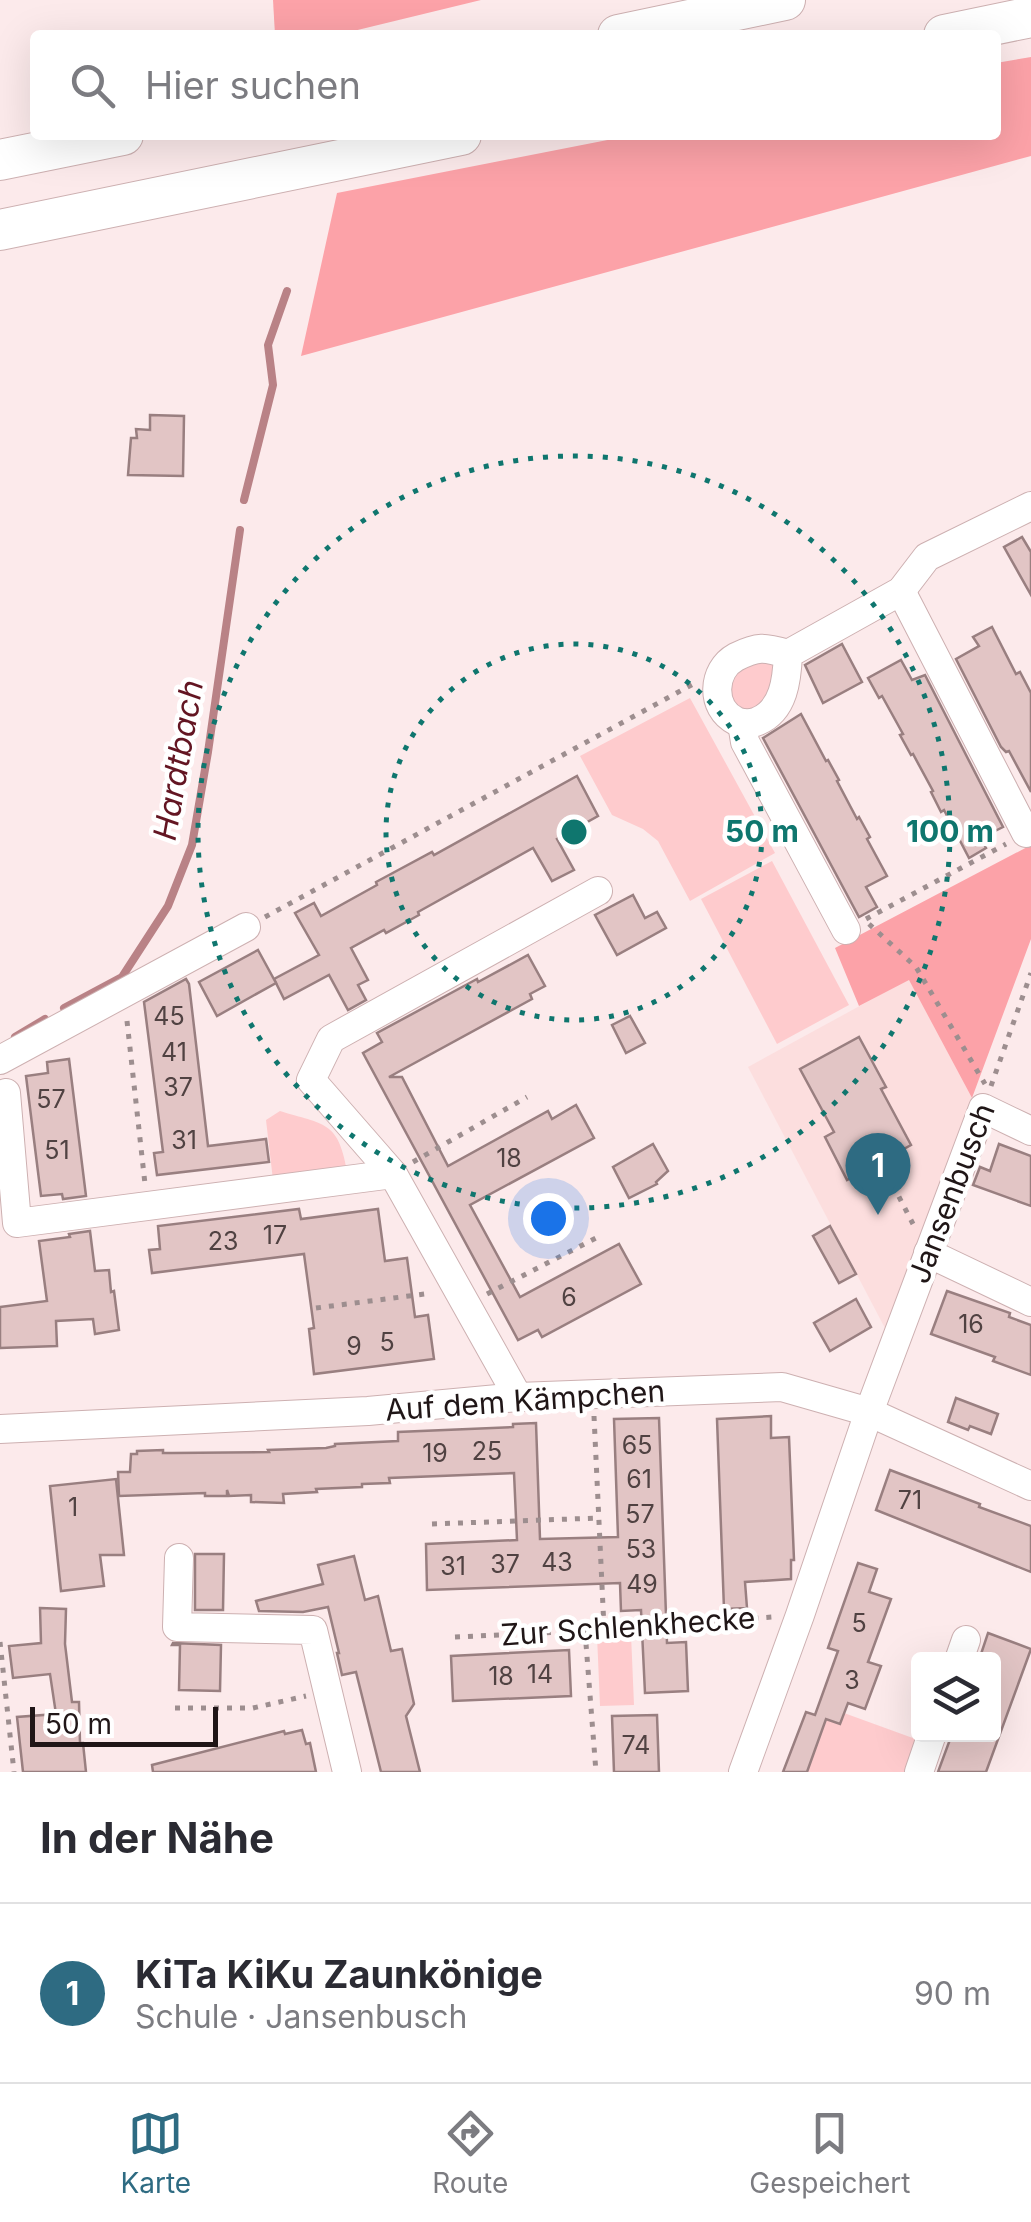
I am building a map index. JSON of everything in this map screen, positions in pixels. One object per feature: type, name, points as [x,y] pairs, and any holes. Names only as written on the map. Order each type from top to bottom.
[{"type":"highway","points":[[642,30],[785,0]]},
{"type":"highway","points":[[968,30],[1031,17]]},
{"type":"highway","points":[[0,160],[98,140]]},
{"type":"highway","points":[[0,230],[437,140]]},
{"type":"street","points":[[788,654],[784,691],[773,712],[755,724],[737,722],[726,714],[716,679],[727,662],[763,647],[788,654],[900,591],[927,557],[1031,506]]},
{"type":"street","points":[[900,591],[1026,834]]},
{"type":"street","points":[[742,723],[745,742],[855,925]]},
{"type":"street","points":[[518,1396],[393,1174],[312,1080],[331,1040],[598,891]]},
{"type":"street","points":[[0,1060],[246,927]]},
{"type":"street","points":[[6,1093],[17,1224],[393,1174]]},
{"type":"street","points":[[986,1099],[1031,1131]]},
{"type":"street","name":"Jansenbusch","points":[[869,1412],[986,1099]]},
{"type":"street","points":[[928,1253],[1031,1302]]},
{"type":"street","name":"Auf dem Kämpchen","points":[[0,1429],[368,1410],[518,1396],[782,1386],[869,1412],[1031,1486]]},
{"type":"street","name":"Zur Schlenkhecke","points":[[743,1772],[869,1412]]},
{"type":"street","points":[[179,1558],[177,1627],[313,1630],[347,1772]]},
{"type":"street","points":[[919,1772],[929,1742]]},
{"type":"path","points":[[246,927],[703,679],[716,679]]},
{"type":"path","points":[[986,1099],[916,967],[855,925],[1026,834]]},
{"type":"path","name":"Jansenbusch","points":[[986,1099],[1031,973]]},
{"type":"path","points":[[124,993],[147,1205]]},
{"type":"path","points":[[393,1174],[527,1097]]},
{"type":"path","points":[[881,1162],[928,1253]]},
{"type":"path","points":[[316,1308],[463,1297],[600,1236]]},
{"type":"path","points":[[592,1394],[604,1628]]},
{"type":"path","points":[[432,1524],[599,1518]]},
{"type":"path","name":"Zur Schlenkhecke","points":[[456,1637],[800,1615]]},
{"type":"path","points":[[585,1631],[596,1772]]},
{"type":"path","points":[[0,1642],[14,1772]]},
{"type":"path","points":[[176,1708],[253,1708],[327,1691]]},
{"type":"shaded area","points":[[273,0],[481,0],[358,30],[275,30]]},
{"type":"shaded area","points":[[1031,57],[1031,156],[301,356],[337,193],[607,140],[1001,140],[1001,62]]},
{"type":"shaded area","points":[[761,655],[779,667],[763,710],[732,709],[726,679]]},
{"type":"shaded area","points":[[690,698],[775,853],[690,901],[658,841],[643,829],[612,815],[580,756]]},
{"type":"shaded area","points":[[1031,845],[1031,939],[972,1098],[909,980],[859,1006],[835,948]]},
{"type":"shaded area","points":[[772,861],[849,1005],[777,1044],[701,899]]},
{"type":"shaded area","points":[[909,979],[972,1098],[887,1332],[748,1067]]},
{"type":"shaded area","points":[[280,1111],[327,1127],[339,1142],[347,1171],[273,1180],[266,1120]]},
{"type":"shaded area","points":[[631,1634],[634,1705],[600,1706],[597,1635]]},
{"type":"shaded area","points":[[844,1713],[911,1737],[911,1742],[921,1742],[910,1772],[807,1772],[826,1719]]},
{"type":"building","points":[[150,415],[184,416],[183,476],[128,475],[131,438],[137,438],[136,429],[150,430]]},
{"type":"building","points":[[1022,537],[1031,552],[1031,595],[1004,547]]},
{"type":"building","points":[[992,627],[1016,674],[1020,672],[1031,693],[1031,792],[1009,751],[1001,747],[956,659],[979,646],[973,637]]},
{"type":"building","points":[[842,644],[862,682],[823,703],[805,665]]},
{"type":"building","points":[[901,660],[912,680],[925,675],[1003,827],[981,838],[986,848],[969,858],[882,696],[879,698],[868,678]]},
{"type":"building","points":[[801,714],[870,837],[867,839],[887,876],[866,887],[877,907],[859,917],[763,738]]},
{"type":"building","points":[[577,776],[598,816],[557,839],[574,870],[552,881],[533,848],[418,912],[419,915],[351,948],[368,980],[358,985],[366,1000],[348,1010],[329,975],[284,999],[274,979],[319,955],[295,913],[314,903],[321,916],[377,885],[376,882],[432,852],[434,855]]},
{"type":"building","points":[[633,895],[645,918],[657,912],[666,928],[617,955],[595,915]]},
{"type":"building","points":[[258,950],[276,983],[217,1016],[199,982]]},
{"type":"building","points":[[528,955],[545,986],[530,994],[532,999],[389,1077],[402,1077],[448,1166],[548,1111],[552,1119],[576,1105],[594,1138],[470,1205],[520,1297],[619,1244],[641,1284],[542,1337],[538,1330],[518,1340],[363,1053],[382,1042],[377,1033]]},
{"type":"building","points":[[186,979],[208,1146],[266,1139],[269,1162],[157,1175],[154,1153],[163,1152],[144,1002]]},
{"type":"building","points":[[630,1016],[645,1043],[626,1053],[612,1025]]},
{"type":"building","points":[[859,1037],[911,1145],[847,1180],[825,1137],[834,1132],[800,1069]]},
{"type":"building","points":[[69,1059],[86,1196],[63,1199],[62,1194],[41,1196],[26,1076],[48,1073],[47,1062]]},
{"type":"building","points":[[653,1144],[668,1171],[657,1184],[629,1198],[613,1167]]},
{"type":"building","points":[[999,1144],[1031,1156],[1031,1206],[973,1185],[980,1167],[990,1171]]},
{"type":"building","points":[[299,1209],[301,1219],[378,1209],[385,1261],[407,1258],[415,1317],[428,1315],[434,1359],[314,1374],[309,1329],[314,1328],[304,1254],[152,1273],[149,1250],[160,1249],[158,1226]]},
{"type":"building","points":[[830,1226],[856,1274],[839,1283],[813,1236]]},
{"type":"building","points":[[90,1231],[95,1271],[109,1270],[119,1330],[95,1334],[93,1319],[56,1321],[57,1346],[0,1348],[0,1307],[47,1301],[39,1241]]},
{"type":"building","points":[[947,1291],[1010,1313],[1009,1317],[1031,1325],[1031,1375],[931,1334]]},
{"type":"building","points":[[856,1299],[871,1327],[830,1351],[814,1323]]},
{"type":"building","points":[[956,1398],[998,1414],[991,1434],[948,1422]]},
{"type":"building","points":[[771,1416],[771,1438],[789,1437],[794,1560],[791,1579],[745,1582],[747,1608],[724,1609],[717,1419]]},
{"type":"building","points":[[659,1418],[667,1643],[686,1642],[688,1691],[645,1693],[641,1610],[621,1611],[620,1583],[427,1590],[426,1544],[517,1540],[514,1473],[389,1478],[390,1483],[283,1494],[284,1503],[251,1502],[251,1495],[229,1496],[227,1490],[227,1496],[119,1496],[118,1472],[130,1472],[131,1454],[137,1451],[269,1452],[326,1448],[335,1444],[398,1441],[398,1432],[536,1423],[540,1539],[618,1537],[614,1419]]},
{"type":"building","points":[[890,1470],[1031,1526],[1031,1572],[876,1510]]},
{"type":"building","points":[[116,1479],[124,1555],[100,1555],[104,1586],[61,1591],[50,1486]]},
{"type":"building","points":[[195,1554],[224,1554],[223,1610],[195,1610]]},
{"type":"building","points":[[354,1556],[365,1600],[378,1596],[391,1651],[402,1649],[414,1704],[406,1716],[420,1772],[381,1772],[356,1672],[342,1675],[328,1607],[303,1612],[259,1611],[256,1601],[323,1584],[318,1565]]},
{"type":"building","points":[[858,1563],[877,1569],[869,1592],[891,1599],[868,1662],[881,1666],[865,1709],[848,1703],[840,1724],[826,1719],[807,1772],[783,1772],[806,1712],[815,1715],[838,1651],[828,1648]]},
{"type":"building","points":[[40,1608],[66,1609],[65,1644],[72,1702],[79,1702],[80,1743],[86,1772],[23,1772],[17,1717],[56,1714],[50,1674],[13,1678],[9,1646],[41,1643]]},
{"type":"building","points":[[988,1633],[1031,1649],[1001,1731],[1001,1652],[982,1652]]},
{"type":"building","points":[[173,1643],[221,1645],[220,1691],[179,1690],[180,1645]]},
{"type":"building","points":[[569,1650],[571,1696],[453,1701],[451,1656]]},
{"type":"building","points":[[657,1715],[659,1772],[614,1772],[612,1716]]},
{"type":"building","points":[[302,1730],[306,1744],[310,1743],[316,1772],[153,1772],[152,1765],[284,1731],[285,1734]]},
{"type":"building","points":[[949,1742],[997,1742],[986,1772],[938,1772]]},
{"type":"waterway","name":"Hardtbach","points":[[244,500],[273,385],[268,345],[287,291]]},
{"type":"waterway","name":"Hardtbach","points":[[64,1008],[122,977],[168,906],[192,845],[240,530]]},
{"type":"waterway","name":"Hardtbach","points":[[15,1037],[45,1019]]},
{"type":"place","name":"KiTa KiKu Zaunkönige","points":[[878,1215]]}]
